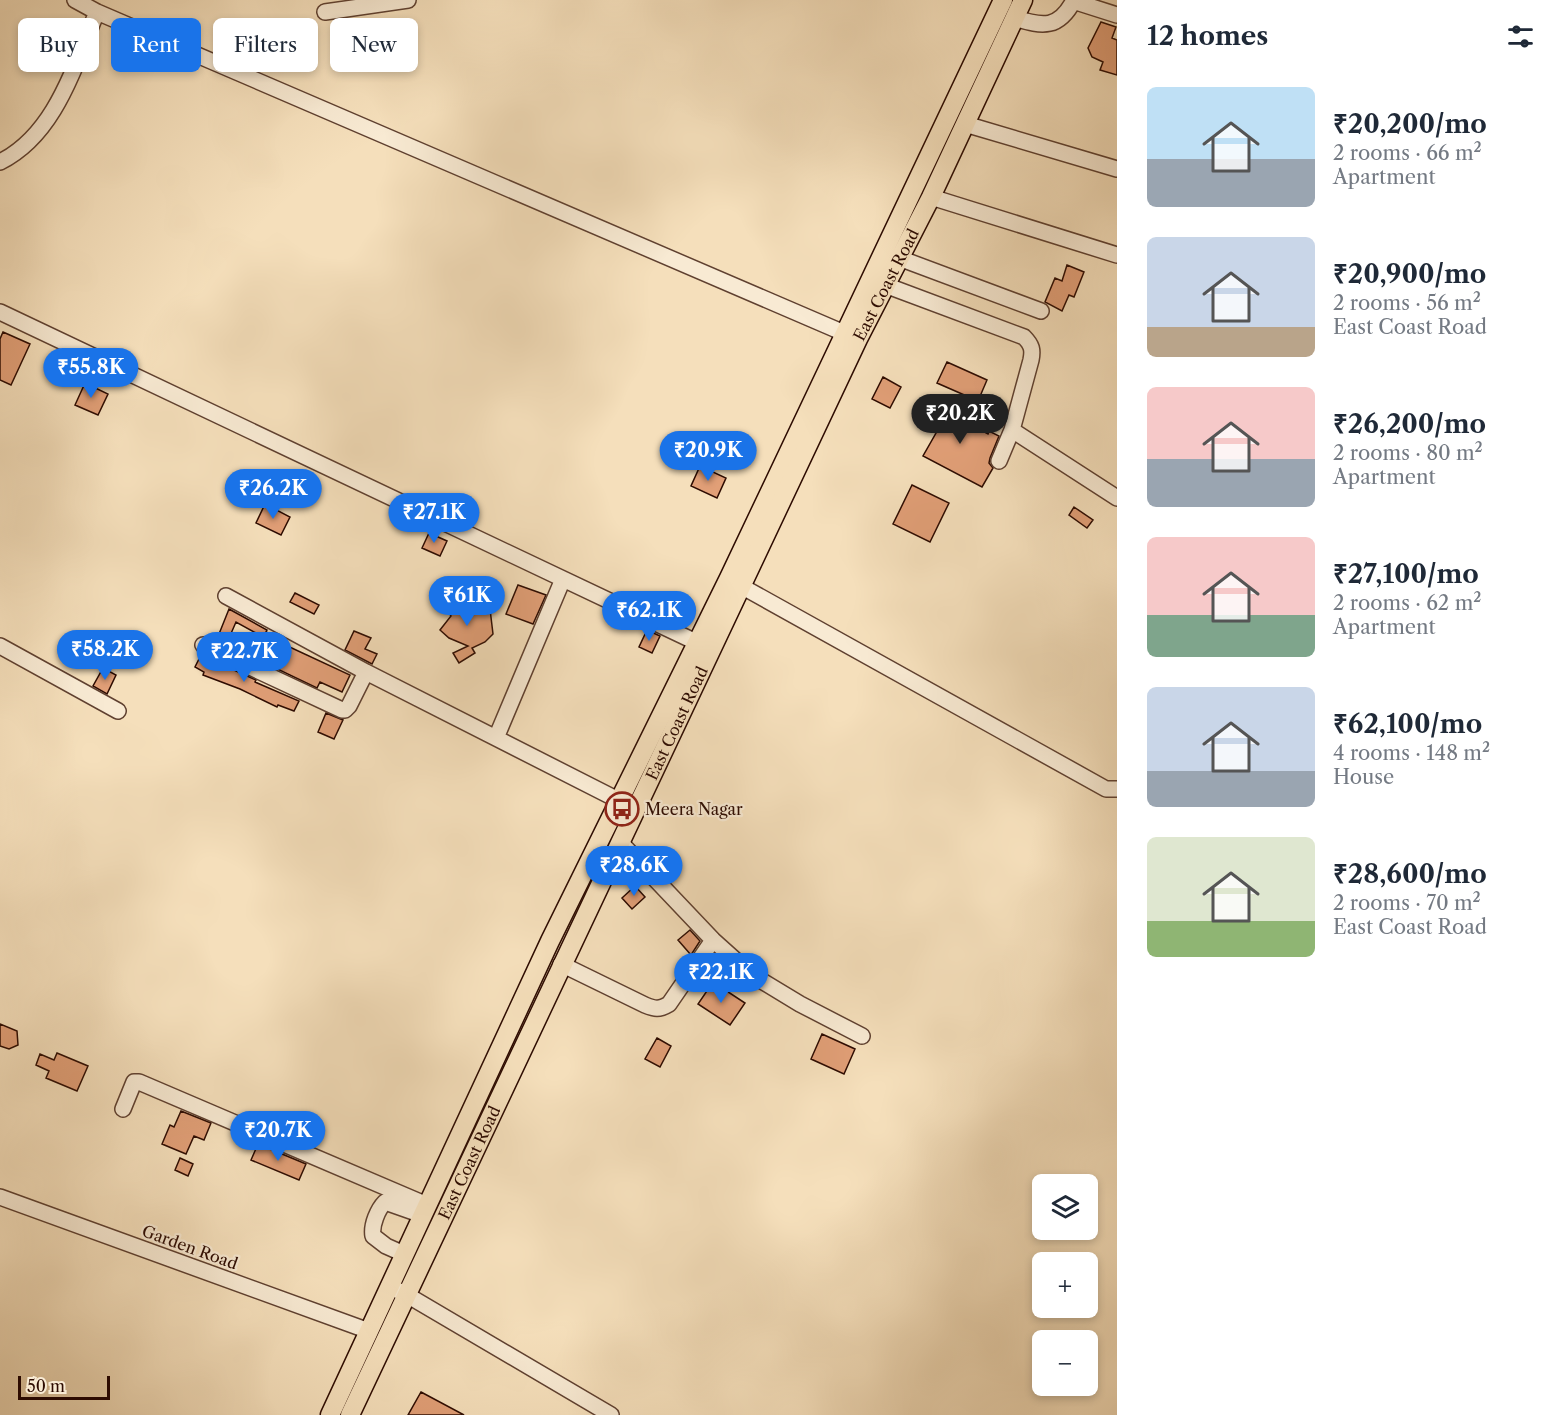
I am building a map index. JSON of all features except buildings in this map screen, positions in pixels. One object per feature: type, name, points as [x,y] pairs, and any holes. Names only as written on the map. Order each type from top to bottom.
[{"type":"main road","name":"East Coast Road","points":[[330,1415],[550,941],[698,643],[1003,0]]},
{"type":"main road","name":"East Coast Road","points":[[350,1415],[561,964],[898,258],[931,197],[1023,0]]},
{"type":"street","points":[[75,0],[97,12],[844,333]]},
{"type":"street","points":[[325,12],[408,0]]},
{"type":"street","points":[[1015,18],[1030,23],[1052,23],[1060,19],[1073,1],[1117,15]]},
{"type":"street","points":[[0,162],[29,143],[42,129],[58,101],[97,12]]},
{"type":"street","points":[[965,124],[1117,169]]},
{"type":"street","points":[[931,197],[1117,255]]},
{"type":"street","points":[[898,258],[1041,311]]},
{"type":"street","points":[[885,285],[1024,337],[1030,343],[1033,350],[1031,360],[1012,430],[999,461]]},
{"type":"street","points":[[0,312],[698,643]]},
{"type":"street","points":[[1012,430],[1117,498]]},
{"type":"street","points":[[496,738],[562,579]]},
{"type":"street","points":[[741,586],[1106,789],[1117,789]]},
{"type":"street","points":[[226,596],[366,672],[620,801]]},
{"type":"street","points":[[203,645],[342,710],[350,706],[366,672]]},
{"type":"street","points":[[0,646],[118,711]]},
{"type":"street","points":[[620,842],[713,940],[752,975],[800,1004],[862,1036]]},
{"type":"street","points":[[561,964],[645,1005],[655,1009],[662,1008],[669,1004],[713,940]]},
{"type":"street","points":[[123,1110],[134,1082],[138,1082],[424,1210]]},
{"type":"street","name":"Garden Road","points":[[0,1197],[369,1331]]},
{"type":"street","points":[[404,1254],[386,1246],[373,1236],[372,1231],[377,1216],[385,1202],[424,1210]]},
{"type":"street","points":[[389,1286],[610,1415]]},
{"type":"place","name":"Meera Nagar","points":[[622,809]]}]
